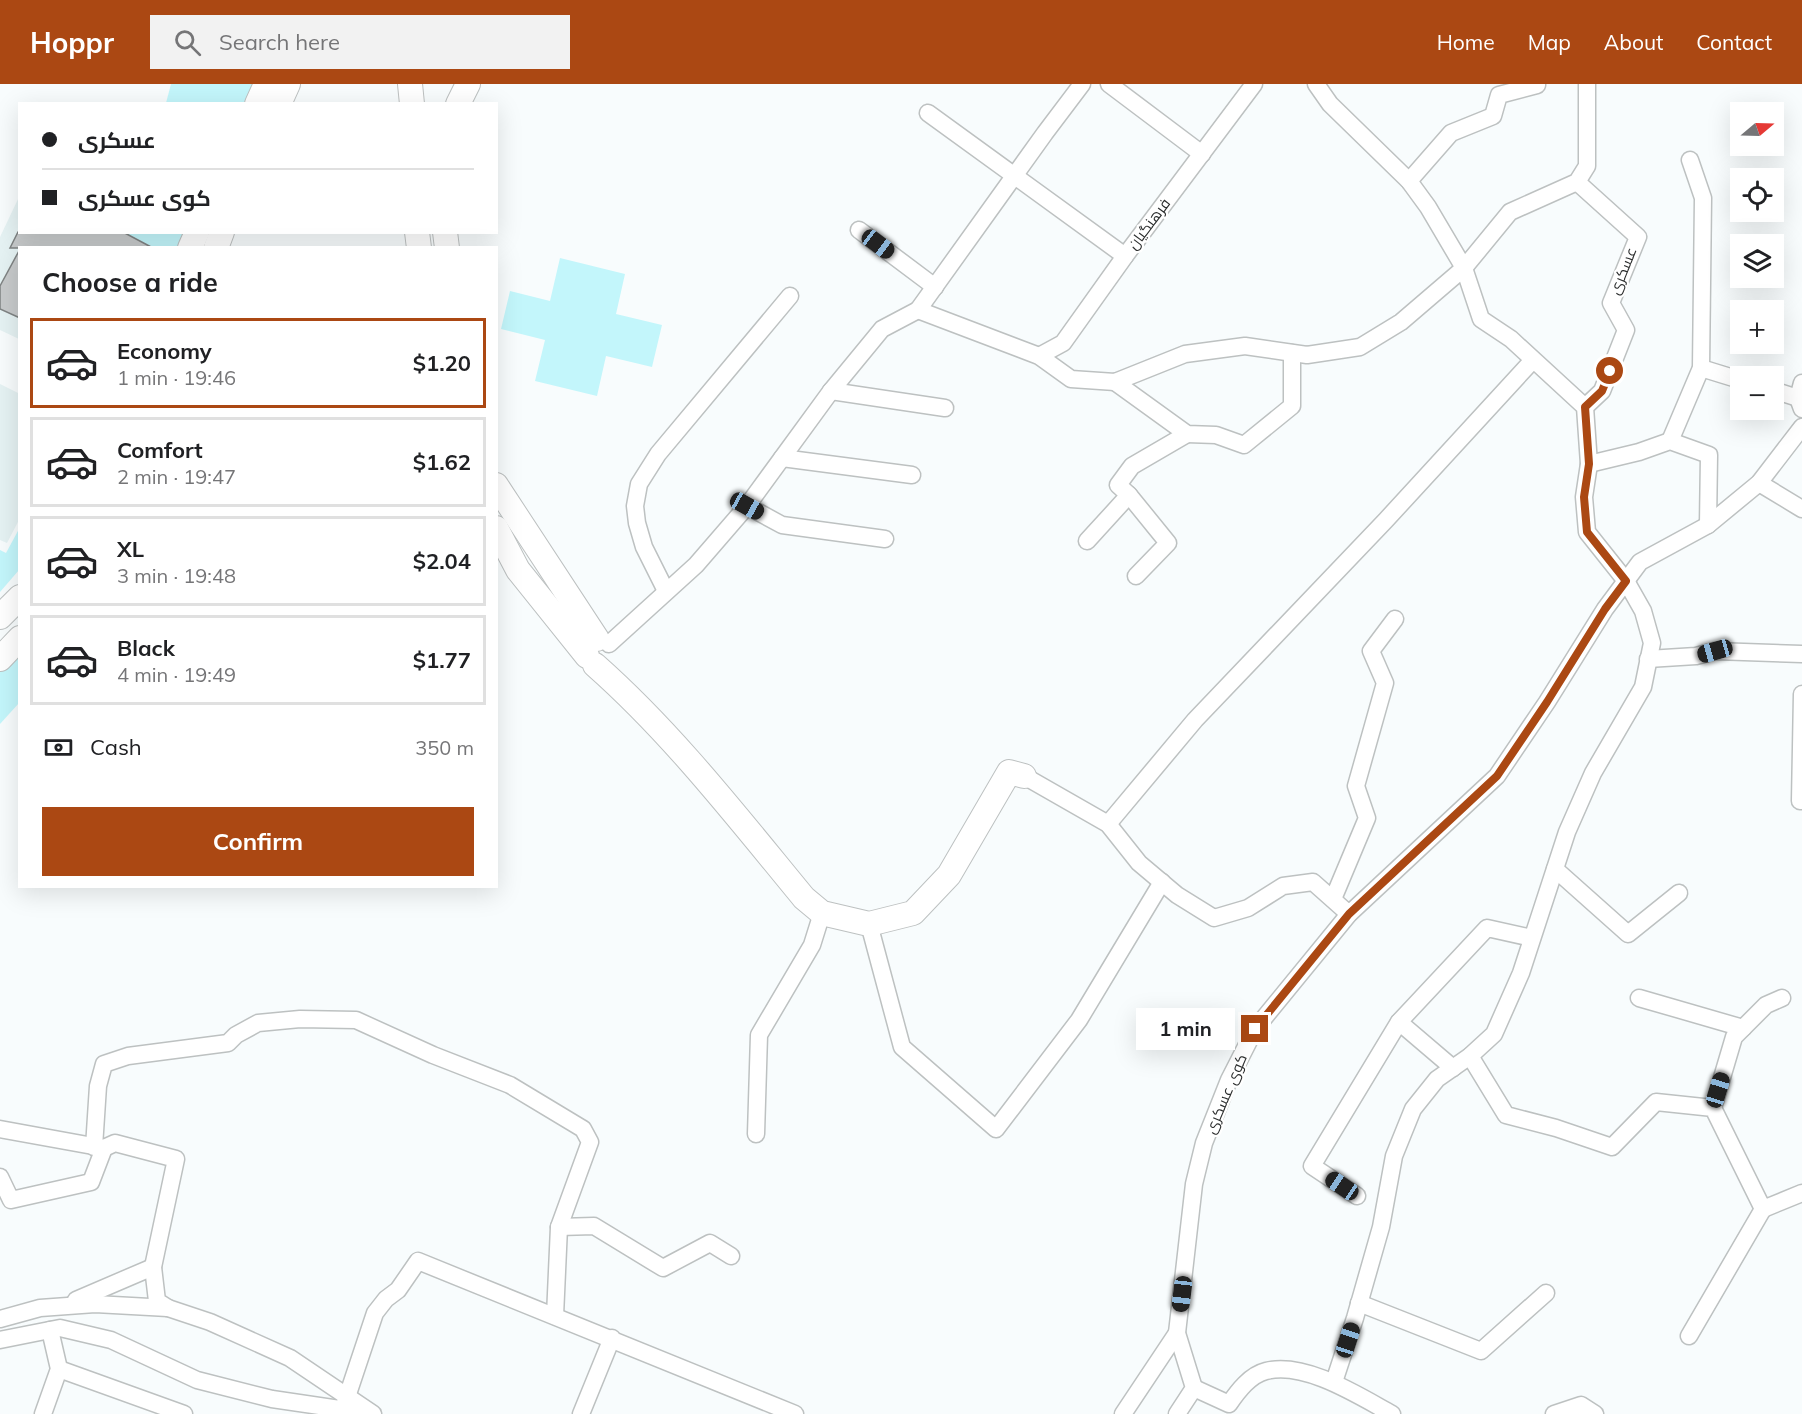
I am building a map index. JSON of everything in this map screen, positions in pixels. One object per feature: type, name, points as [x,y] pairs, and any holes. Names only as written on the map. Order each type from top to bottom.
[{"type":"main road","points":[[258,102],[266,84]]},
{"type":"main road","points":[[280,102],[288,84]]},
{"type":"main road","points":[[410,84],[412,102]]},
{"type":"main road","points":[[459,102],[468,84]]},
{"type":"main road","points":[[498,488],[627,695],[710,784],[804,898],[822,913],[869,924],[913,913],[949,875],[1010,772],[1024,776]]},
{"type":"main road","points":[[498,532],[518,570],[600,652]]},
{"type":"main road","points":[[0,617],[18,599]]},
{"type":"main road","points":[[0,659],[18,640]]},
{"type":"street","points":[[600,652],[696,565],[747,506],[831,391],[882,329],[918,310],[1082,84]]},
{"type":"street","points":[[1109,84],[1202,153]]},
{"type":"street","name":"فرهنگیان","points":[[1038,356],[1063,344],[1125,256],[1254,84]]},
{"type":"street","points":[[1316,84],[1330,104],[1409,181],[1428,207],[1464,268],[1481,319],[1511,339],[1585,407],[1589,464],[1584,497],[1587,532],[1626,581],[1643,611],[1652,643],[1642,687],[1593,773],[1567,832],[1521,973],[1494,1034],[1470,1056],[1437,1079],[1413,1108],[1394,1156],[1381,1227],[1334,1382]]},
{"type":"street","points":[[918,310],[1038,356],[1071,379],[1115,382],[1185,354],[1245,346],[1307,355],[1360,347],[1401,322],[1464,268],[1510,212],[1577,182],[1587,166],[1587,84]]},
{"type":"street","points":[[1409,181],[1451,133],[1493,116],[1499,94],[1537,86]]},
{"type":"street","points":[[928,113],[1125,256]]},
{"type":"street","points":[[1670,441],[1701,368],[1703,198],[1690,160]]},
{"type":"street","name":"عسکری","points":[[1577,182],[1638,237],[1611,303],[1626,330],[1602,391],[1585,407]]},
{"type":"street","points":[[859,230],[935,287]]},
{"type":"street","points":[[666,591],[644,547],[637,523],[635,506],[639,484],[658,454],[790,296]]},
{"type":"street","points":[[1136,576],[1168,543],[1118,485],[1132,466],[1187,434],[1216,435],[1244,445],[1292,406],[1292,352]]},
{"type":"street","points":[[1108,824],[1195,720],[1386,520],[1533,360]]},
{"type":"street","points":[[1701,368],[1730,377]]},
{"type":"street","points":[[1115,382],[1187,434]]},
{"type":"street","points":[[831,391],[945,408]]},
{"type":"street","points":[[1784,393],[1800,397]]},
{"type":"street","name":"کوی عسکری","points":[[1177,1333],[1194,1184],[1204,1143],[1228,1080],[1255,1029],[1349,914],[1497,776],[1547,702],[1605,609],[1640,562],[1708,525],[1758,483],[1802,427]]},
{"type":"street","points":[[1589,464],[1639,452],[1670,441],[1710,455],[1708,525]]},
{"type":"street","points":[[782,458],[912,475]]},
{"type":"street","points":[[1758,483],[1802,509]]},
{"type":"street","points":[[1087,541],[1128,495]]},
{"type":"street","points":[[747,506],[782,525],[885,539]]},
{"type":"street","points":[[1333,899],[1367,818],[1356,786],[1385,683],[1371,651],[1395,619]]},
{"type":"street","points":[[1648,658],[1696,656],[1715,651],[1802,654]]},
{"type":"street","points":[[1802,694],[1800,801],[1802,801]]},
{"type":"street","points":[[1024,776],[1108,824],[1139,863],[1177,895],[1214,918],[1248,908],[1283,886],[1313,882],[1349,914]]},
{"type":"street","points":[[1555,869],[1628,934],[1679,893]]},
{"type":"street","points":[[869,924],[902,1047],[996,1129],[1079,1020],[1162,882]]},
{"type":"street","points":[[756,1134],[759,1035],[812,945],[822,913]]},
{"type":"street","points":[[1357,1196],[1312,1166],[1399,1022],[1486,928],[1532,938]]},
{"type":"street","points":[[1639,998],[1743,1028]]},
{"type":"street","points":[[1763,1209],[1713,1107],[1734,1037],[1766,1005],[1782,998]]},
{"type":"street","points":[[0,1177],[6,1201],[90,1182],[99,1147],[98,1086],[104,1064],[128,1056],[228,1043],[236,1035],[258,1023],[300,1019],[356,1020],[433,1056],[510,1085],[583,1129],[590,1142],[559,1227],[555,1316]]},
{"type":"street","points":[[1399,1022],[1453,1068]]},
{"type":"street","points":[[1470,1056],[1506,1115],[1556,1128],[1612,1147],[1656,1102],[1713,1107]]},
{"type":"street","points":[[0,1130],[99,1147],[115,1143],[176,1160],[153,1268],[158,1301],[168,1308]]},
{"type":"street","points":[[1689,1336],[1763,1209],[1802,1193]]},
{"type":"street","points":[[559,1227],[594,1227],[663,1268],[710,1243],[731,1256]]},
{"type":"street","points":[[345,1402],[375,1313],[386,1299],[398,1290],[418,1261],[795,1414]]},
{"type":"street","points":[[60,1307],[153,1268]]},
{"type":"street","points":[[1359,1303],[1481,1351],[1546,1293]]},
{"type":"street","points":[[0,1319],[40,1308],[95,1304],[168,1308],[210,1322],[290,1358],[345,1402],[374,1414]]},
{"type":"street","points":[[0,1340],[60,1328],[111,1340],[197,1380],[272,1400],[345,1402]]},
{"type":"street","points":[[43,1414],[59,1369],[50,1330]]},
{"type":"street","points":[[1177,1333],[1194,1388],[1229,1404],[1240,1387],[1266,1371],[1296,1370],[1334,1382],[1392,1414]]},
{"type":"street","points":[[1123,1414],[1177,1333]]},
{"type":"street","points":[[581,1414],[612,1338]]},
{"type":"street","points":[[59,1369],[184,1414]]},
{"type":"street","points":[[1177,1414],[1194,1388]]},
{"type":"street","points":[[1554,1414],[1581,1405],[1595,1414]]},
{"type":"shaded area","points":[[171,84],[253,84],[244,102],[166,102]]},
{"type":"shaded area","points":[[18,199],[18,234],[125,234],[151,246],[18,246],[18,339],[0,330],[0,237]]},
{"type":"shaded area","points":[[125,234],[185,234],[180,246],[151,246]]},
{"type":"shaded area","points":[[560,258],[625,274],[616,314],[662,325],[652,367],[606,356],[597,396],[535,381],[545,340],[501,329],[510,291],[550,301]]},
{"type":"shaded area","points":[[0,384],[18,393],[18,522],[7,543],[0,540]]},
{"type":"shaded area","points":[[18,531],[18,571],[0,592],[0,550],[6,553]]},
{"type":"shaded area","points":[[18,646],[18,704],[0,724],[0,666]]},
{"type":"building","points":[[18,232],[18,234],[127,234],[149,246],[18,246],[18,248],[10,248]]},
{"type":"building","points":[[18,253],[18,317],[0,309],[0,286]]},
{"type":"route","points":[[1255,1029],[1349,914],[1497,776],[1547,702],[1605,609],[1626,581],[1587,532],[1584,497],[1589,464],[1585,407],[1602,391],[1610,371]]}]
